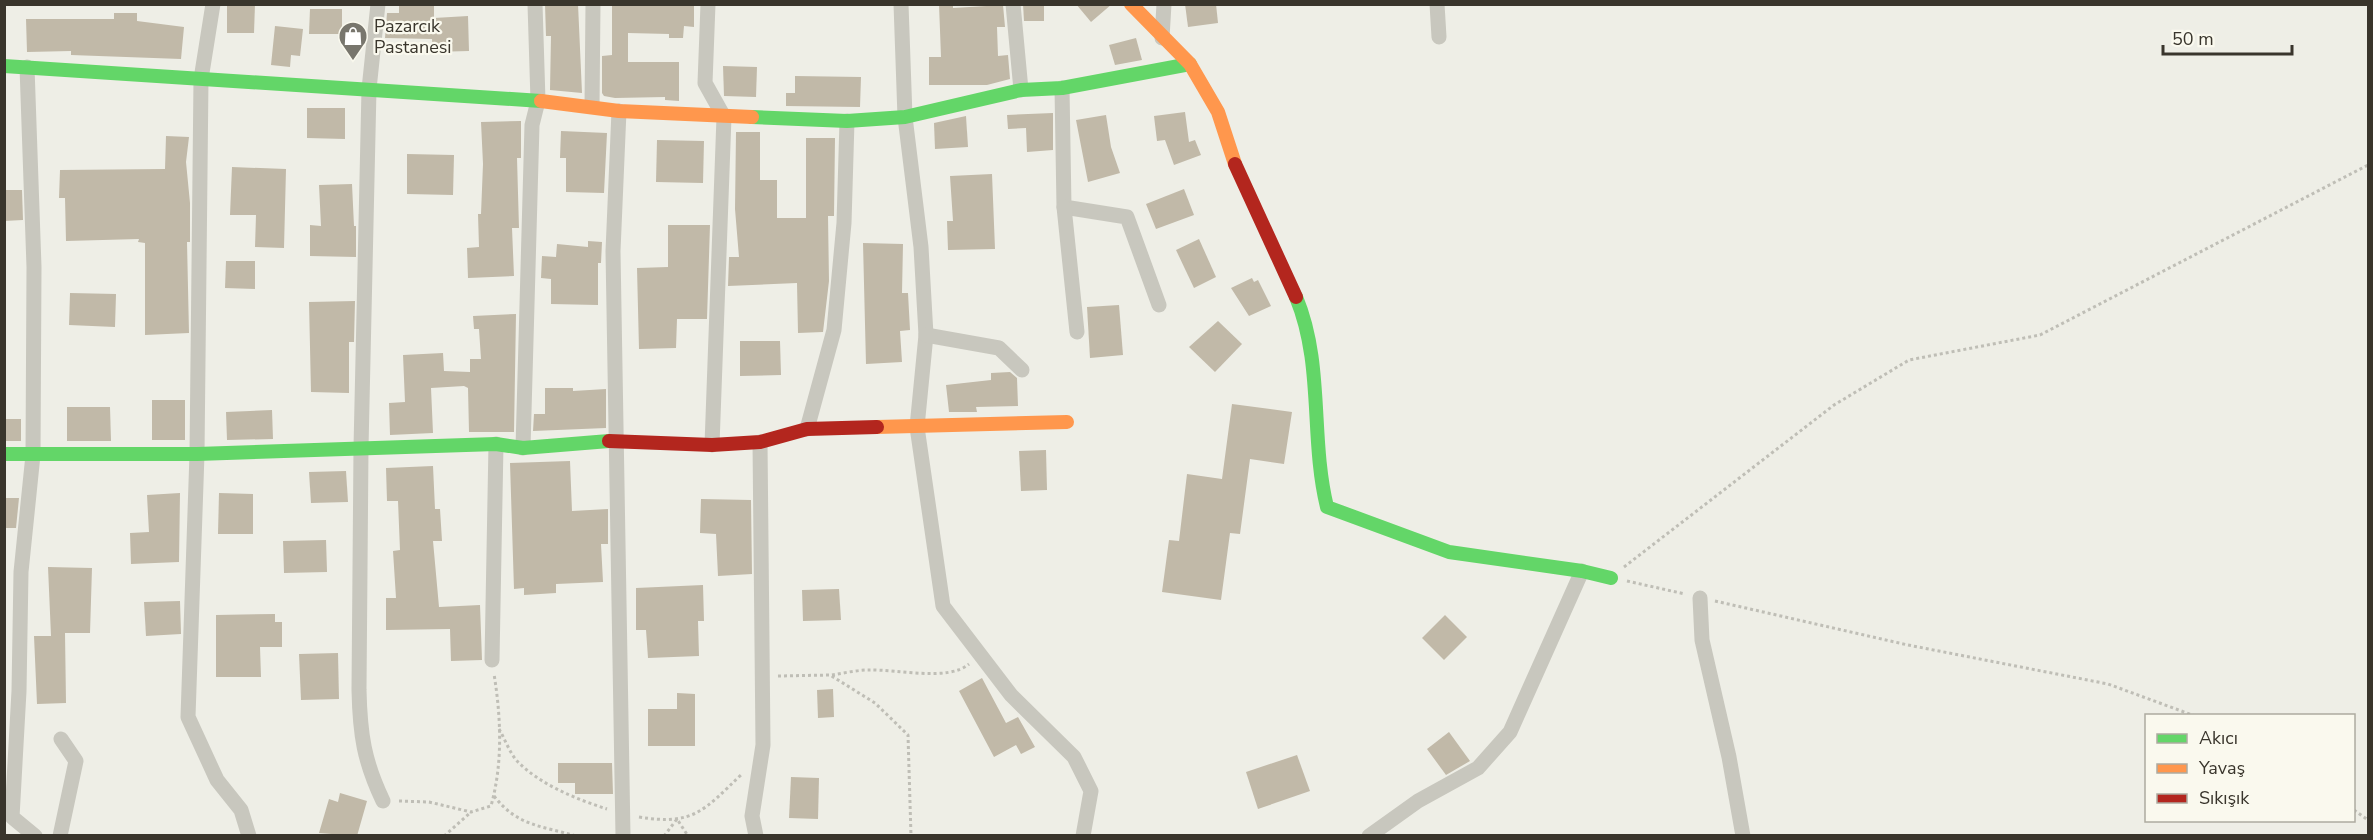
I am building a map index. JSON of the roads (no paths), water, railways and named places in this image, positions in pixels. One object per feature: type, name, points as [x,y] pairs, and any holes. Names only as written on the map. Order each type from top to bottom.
[{"type":"street","points":[[213,4],[201,79],[197,454],[189,717],[217,780],[241,810],[249,836]]},
{"type":"street","points":[[378,4],[369,89],[361,448],[360,727],[367,768],[383,801]]},
{"type":"street","points":[[523,448],[532,125],[538,101],[535,4]]},
{"type":"street","points":[[592,106],[593,4]]},
{"type":"street","points":[[708,4],[705,83],[724,117],[712,445]]},
{"type":"street","points":[[901,4],[905,117],[921,247],[926,335],[917,427],[944,606],[1011,695],[1074,757],[1091,790],[1083,836]]},
{"type":"street","points":[[1013,4],[1021,90]]},
{"type":"street","points":[[1131,4],[1190,64],[1218,112],[1240,178],[1270,236],[1298,302],[1313,357],[1320,479],[1327,507],[1449,552],[1582,571],[1611,578]]},
{"type":"street","points":[[1162,38],[1164,4]]},
{"type":"street","points":[[1437,4],[1439,37]]},
{"type":"street","points":[[4,66],[538,101],[619,111],[847,121],[905,117],[1021,90],[1062,88],[1190,64]]},
{"type":"street","points":[[27,67],[34,267],[33,455],[21,572],[19,691],[12,817],[35,836]]},
{"type":"street","points":[[1062,88],[1064,207],[1077,332]]},
{"type":"street","points":[[619,111],[613,251],[623,836]]},
{"type":"street","points":[[807,429],[834,330],[844,223],[847,121]]},
{"type":"street","points":[[1064,207],[1127,217],[1159,305]]},
{"type":"street","points":[[926,335],[999,348],[1022,370]]},
{"type":"street","points":[[4,453],[33,455],[197,454],[496,444],[523,448],[616,440],[712,445],[760,442],[807,429],[1067,422]]},
{"type":"street","points":[[756,836],[752,816],[763,745],[760,442]]},
{"type":"street","points":[[492,660],[496,444]]},
{"type":"street","points":[[1369,836],[1418,801],[1478,768],[1510,732],[1582,571]]},
{"type":"street","points":[[1700,598],[1702,640],[1729,757],[1743,836]]},
{"type":"street","points":[[60,836],[76,761],[61,739]]},
{"type":"place","name":"Pazarcık Pastanesi","points":[[353,62]]}]
